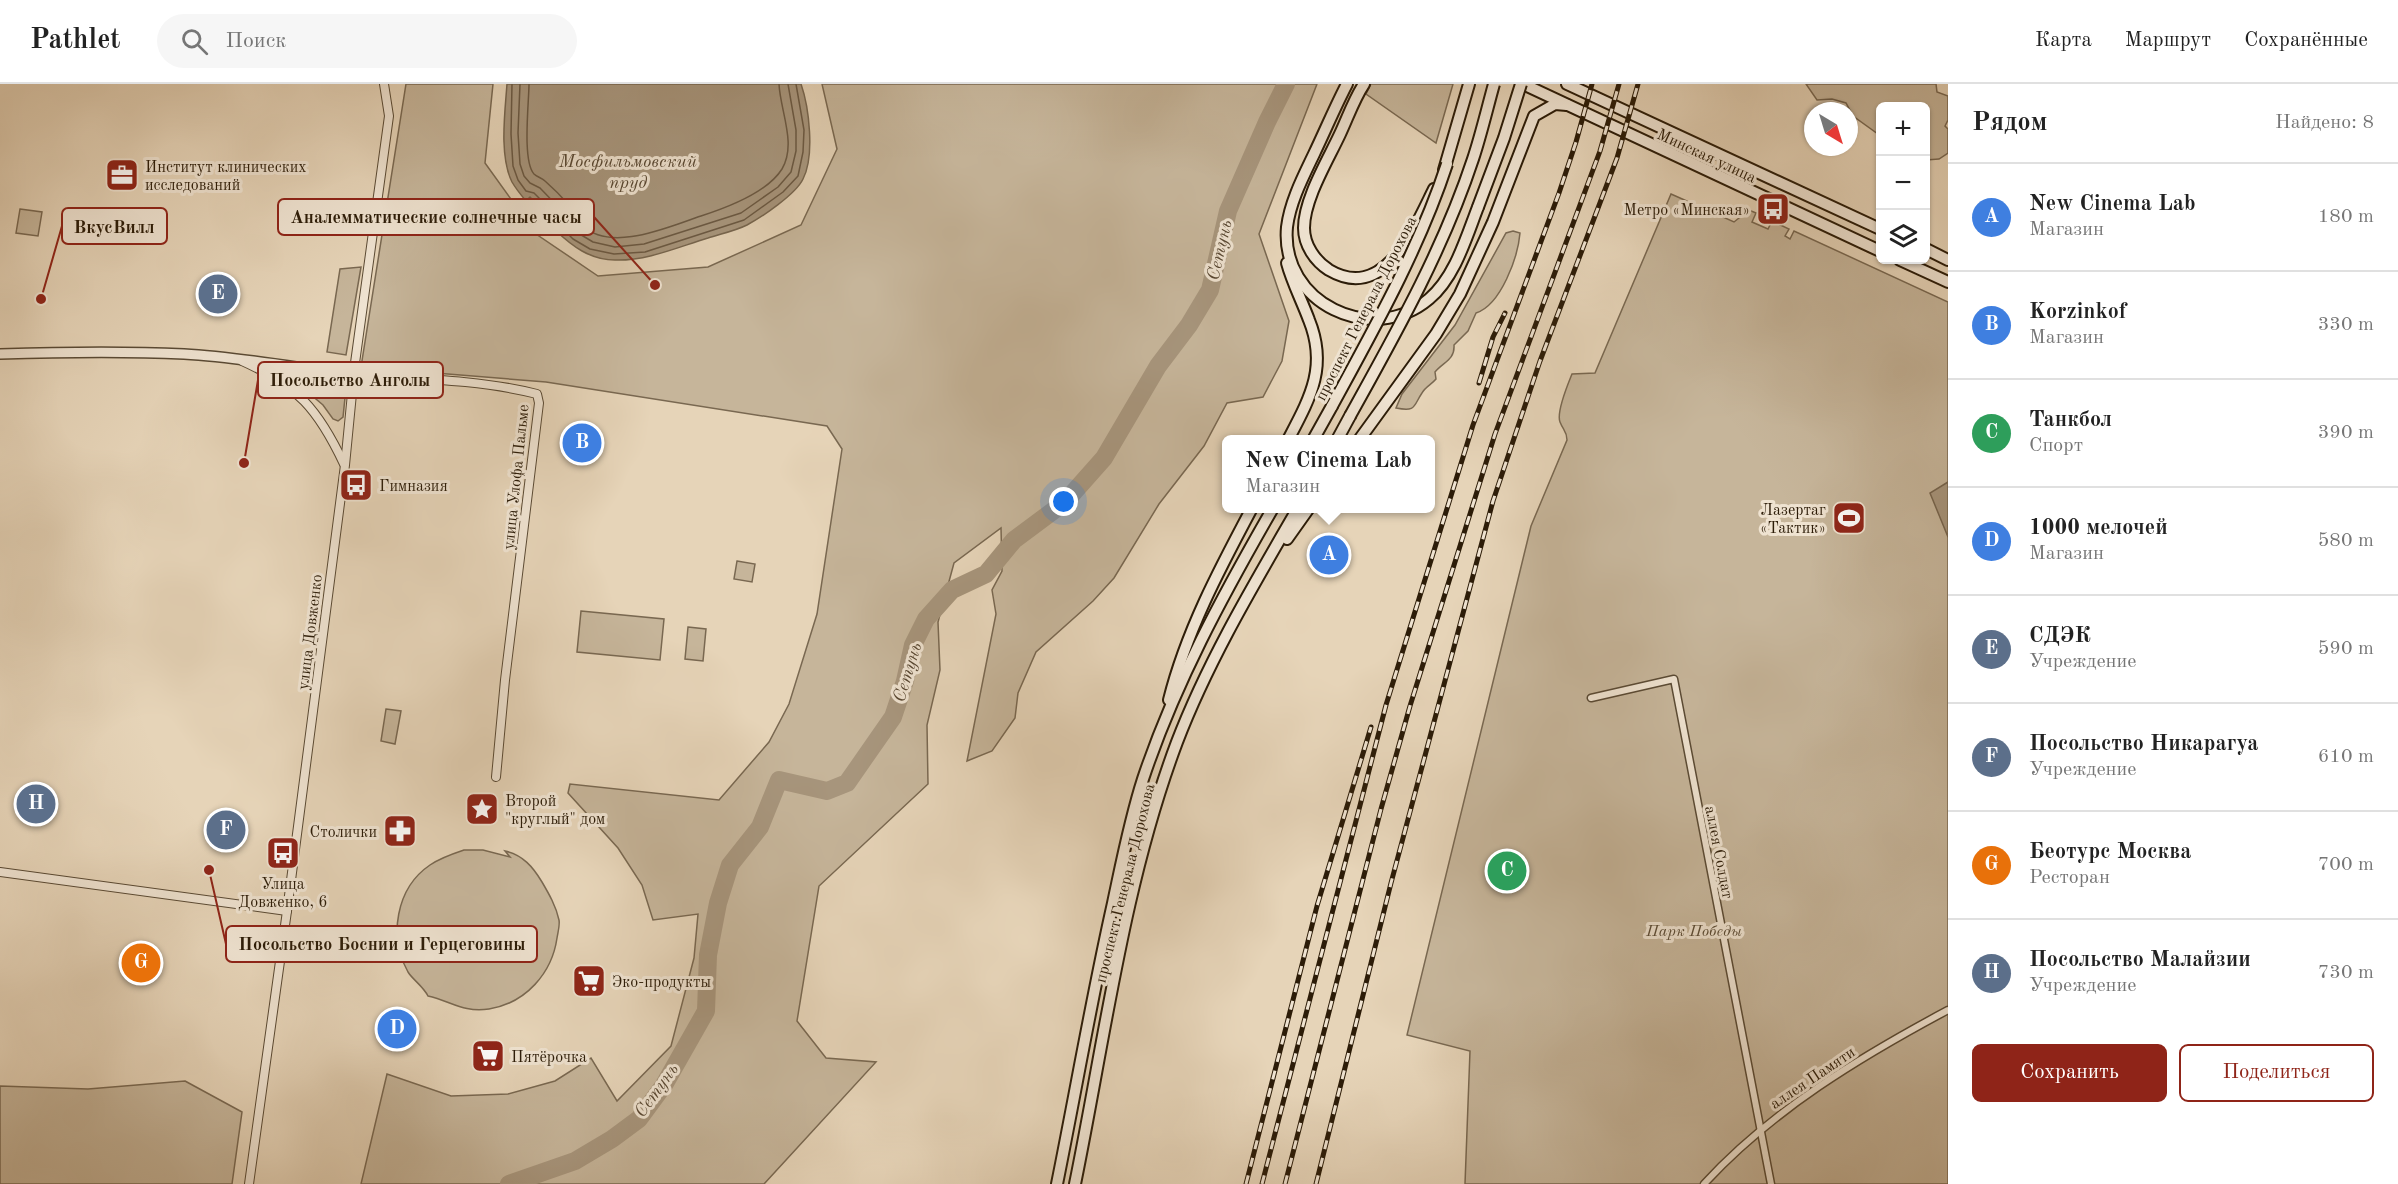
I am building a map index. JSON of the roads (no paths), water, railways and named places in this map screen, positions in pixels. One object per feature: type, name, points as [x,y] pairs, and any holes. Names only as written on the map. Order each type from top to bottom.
[{"type":"main road","points":[[1290,435],[1314,385],[1318,357],[1312,328],[1288,267],[1286,252],[1289,215],[1300,184],[1347,84]]},
{"type":"main road","points":[[1364,84],[1318,181],[1305,218],[1305,236],[1318,260],[1331,271],[1348,276],[1366,276],[1389,264],[1402,248],[1447,164]]},
{"type":"main road","name":"проспект Генерала Дорохова","points":[[1316,435],[1393,294],[1435,201],[1469,84]]},
{"type":"main road","points":[[1340,435],[1412,303],[1439,245],[1473,159],[1494,84]]},
{"type":"main road","points":[[1287,230],[1291,257],[1307,288],[1334,310],[1367,320],[1401,315],[1431,298],[1446,280],[1466,237],[1522,84]]},
{"type":"main road","name":"Минская улица","points":[[1522,84],[1876,249]]},
{"type":"main road","name":"Минская улица","points":[[1567,84],[1876,227]]},
{"type":"main road","points":[[1363,435],[1436,334],[1460,294],[1493,222],[1534,116],[1555,104],[1567,105]]},
{"type":"main road","points":[[1930,251],[1948,260]]},
{"type":"main road","points":[[1909,264],[1948,282]]},
{"type":"main road","points":[[1161,732],[1176,674],[1197,618],[1250,513]]},
{"type":"main road","name":"проспект Генерала Дорохова","points":[[1057,1184],[1104,943],[1133,814],[1161,732],[1200,641],[1271,513]]},
{"type":"main road","name":"проспект Генерала Дорохова","points":[[1075,1184],[1121,949],[1150,823],[1195,698],[1295,513]]},
{"type":"main road","points":[[1258,581],[1306,513]]},
{"type":"street","name":"улица Довженко","points":[[249,1184],[287,911],[345,465],[353,375],[389,116],[384,84]]},
{"type":"street","name":"улица Улофа Пальме","points":[[0,354],[184,354],[353,375],[516,388],[537,394],[539,403],[505,680],[496,777]]},
{"type":"street","points":[[236,359],[280,381],[317,413],[345,465]]},
{"type":"street","name":"аллея Солдат","points":[[1591,698],[1674,679],[1771,1184]]},
{"type":"street","points":[[0,872],[287,911]]},
{"type":"street","name":"аллея Памяти","points":[[1704,1184],[1734,1152],[1761,1129],[1843,1072],[1907,1032],[1948,1010]]},
{"type":"water","name":"Мосфильмовский пруд","points":[[507,84],[801,84],[810,132],[807,169],[799,185],[786,198],[761,217],[742,227],[651,256],[627,260],[597,258],[575,247],[561,236],[555,230],[559,227],[530,197],[526,201],[512,182],[505,160],[504,147]]},
{"type":"water","points":[[1948,482],[1948,537],[1930,493]]},
{"type":"waterway","name":"Сетунь","points":[[509,1184],[575,1161],[612,1139],[639,1119],[664,1085],[706,1011],[708,955],[718,903],[730,865],[760,827],[779,780],[827,791],[847,783],[893,717],[905,681],[913,645],[926,619],[952,590],[986,574],[1014,540],[1065,502],[1104,458],[1158,366],[1189,325],[1210,290],[1228,211],[1286,84]]},
{"type":"railway","points":[[1262,1184],[1386,705],[1473,425],[1559,193],[1592,84]]},
{"type":"railway","points":[[1285,1184],[1381,809],[1410,706],[1495,434],[1600,151],[1619,84]]},
{"type":"railway","points":[[1316,1184],[1391,883],[1493,501],[1540,361],[1617,158],[1638,84]]},
{"type":"railway","points":[[1479,383],[1493,337],[1505,313]]},
{"type":"railway","points":[[1246,1184],[1317,906],[1371,727]]},
{"type":"place","name":"Институт клинических исследований","points":[[122,175]]},
{"type":"place","name":"Метро «Минская»","points":[[1773,209]]},
{"type":"place","name":"Аналемматические солнечные часы","points":[[655,285]]},
{"type":"place","name":"СДЭК","points":[[218,294]]},
{"type":"place","name":"ВкусВилл","points":[[41,299]]},
{"type":"place","name":"Korzinkof","points":[[582,443]]},
{"type":"place","name":"Посольство Анголы","points":[[244,463]]},
{"type":"place","name":"Гимназия","points":[[356,485]]},
{"type":"place","name":"Лазертаг «Тактик»","points":[[1849,518]]},
{"type":"place","name":"New Cinema Lab","points":[[1329,555]]},
{"type":"place","name":"Посольство Малайзии","points":[[36,804]]},
{"type":"place","name":"Второй \"круглый\" дом","points":[[482,809]]},
{"type":"place","name":"Посольство Никарагуа","points":[[226,830]]},
{"type":"place","name":"Столички","points":[[400,831]]},
{"type":"place","name":"Улица Довженко, 6","points":[[283,853]]},
{"type":"place","name":"Посольство Боснии и Герцеговины","points":[[209,870]]},
{"type":"place","name":"Танкбол","points":[[1507,871]]},
{"type":"place","name":"Беотурс Москва","points":[[141,963]]},
{"type":"place","name":"Эко-продукты","points":[[589,981]]},
{"type":"place","name":"1000 мелочей","points":[[397,1029]]},
{"type":"place","name":"Пятёрочка","points":[[488,1056]]},
{"type":"park label","name":"Парк Победы","points":[[1694,930]]}]
